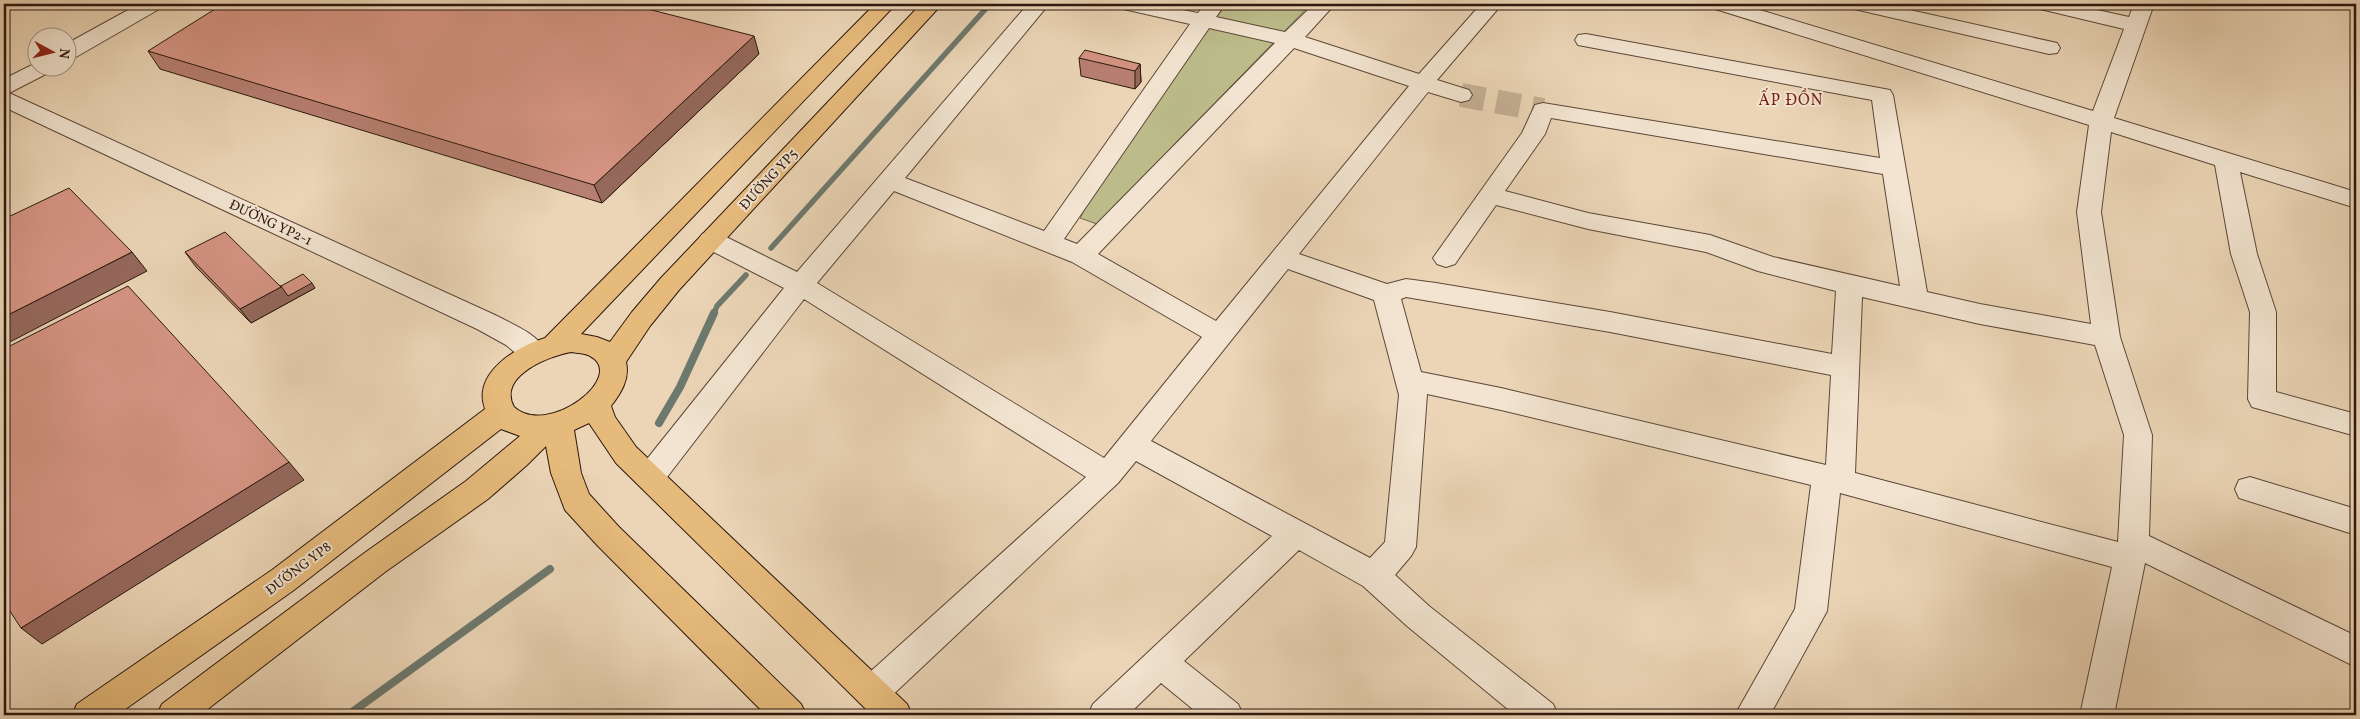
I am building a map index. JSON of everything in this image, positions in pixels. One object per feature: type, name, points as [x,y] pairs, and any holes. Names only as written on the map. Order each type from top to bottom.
[{"type":"main road","points":[[544,348],[579,342],[595,346],[607,354],[612,361],[614,371],[612,384],[596,405],[574,419],[553,425],[528,426],[517,424],[501,413],[497,396],[501,382],[517,363],[544,348],[612,284],[886,4]]},
{"type":"main road","name":"ĐƯỜNG YP5","points":[[612,361],[647,310],[932,4]]},
{"type":"main road","points":[[596,405],[603,422],[617,444],[895,715]]},
{"type":"main road","name":"ĐƯỜNG YP8","points":[[90,715],[284,580],[501,413]]},
{"type":"main road","points":[[174,715],[374,563],[477,490],[553,425]]},
{"type":"main road","points":[[553,425],[560,441],[566,473],[576,501],[615,543],[789,715]]},
{"type":"street","points":[[78,46],[154,4]]},
{"type":"street","points":[[650,478],[801,285],[1039,4]]},
{"type":"street","points":[[1126,4],[1210,11],[1291,40],[1461,95]]},
{"type":"street","points":[[1081,256],[1325,4]]},
{"type":"street","points":[[872,692],[1107,475],[1423,83],[1492,4]]},
{"type":"street","points":[[1719,4],[1843,16],[2049,48]]},
{"type":"street","points":[[2043,4],[2140,14],[2101,121],[2088,212],[2106,336],[2138,435],[2132,551],[2097,715]]},
{"type":"street","points":[[1049,242],[1210,11]]},
{"type":"street","points":[[1843,16],[2101,121],[2356,200]]},
{"type":"street","points":[[1586,40],[1882,95],[1915,298]]},
{"type":"street","points":[[4,88],[28,75]]},
{"type":"street","name":"ĐƯỜNG YP2-1","points":[[4,99],[486,322],[516,338],[544,348]]},
{"type":"street","points":[[1446,258],[1533,134],[1543,110],[1893,168]]},
{"type":"street","points":[[2226,160],[2244,254],[2263,312],[2262,398],[2356,425]]},
{"type":"street","points":[[890,180],[1081,256],[1220,335]]},
{"type":"street","points":[[1490,195],[1588,221],[1710,244],[1768,265],[1849,286],[1915,298],[1980,314],[2106,336]]},
{"type":"street","points":[[711,240],[801,285],[1107,475]]},
{"type":"street","points":[[1282,257],[1386,294],[1406,288],[1436,292],[1845,366]]},
{"type":"street","points":[[1752,715],[1811,611],[1834,479],[1845,366],[1849,286]]},
{"type":"street","points":[[1374,576],[1400,547],[1414,395],[1386,294]]},
{"type":"street","points":[[1410,380],[1501,399],[2132,551],[2356,652]]},
{"type":"street","points":[[1132,445],[1374,576],[1433,628],[1541,715]]},
{"type":"street","points":[[2250,489],[2356,522]]},
{"type":"street","points":[[1105,715],[1295,534]]},
{"type":"street","points":[[1160,662],[1226,715]]},
{"type":"green space","points":[[1226,4],[1311,4],[1097,224],[1080,218],[1094,192]]},
{"type":"building","points":[[223,4],[628,4],[754,36],[594,185],[148,51]]},
{"type":"building","points":[[1085,50],[1140,64],[1135,71],[1079,58]]},
{"type":"building","points":[[69,188],[132,252],[4,317],[4,219]]},
{"type":"building","points":[[225,232],[281,287],[240,309],[185,252]]},
{"type":"building","points":[[303,274],[312,283],[288,296],[281,286]]},
{"type":"building","points":[[128,286],[289,462],[21,628],[4,602],[4,525],[9,522],[4,514],[4,349]]},
{"type":"waterway","points":[[771,248],[990,4]]},
{"type":"waterway","points":[[713,315],[717,306],[746,275]]},
{"type":"waterway","points":[[659,423],[680,387],[714,313]]},
{"type":"waterway","points":[[348,715],[550,569]]},
{"type":"tunnel","points":[[1461,95],[1543,110]]},
{"type":"district","name":"ẤP ĐỒN","points":[[1791,99]]}]
